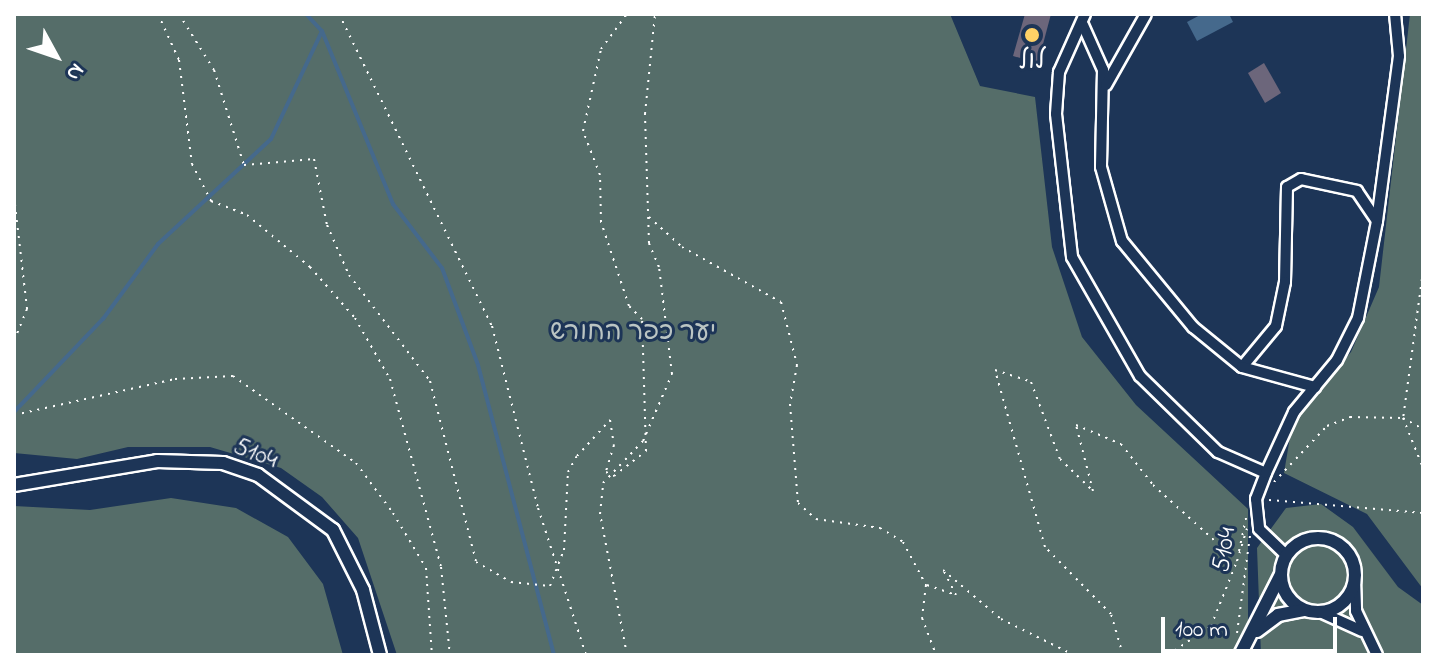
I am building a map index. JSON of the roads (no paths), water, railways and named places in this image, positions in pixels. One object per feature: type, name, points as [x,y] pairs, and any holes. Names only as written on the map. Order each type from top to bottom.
[{"type":"street","points":[[1104,90],[1146,14]]},
{"type":"street","points":[[1286,555],[1259,529],[1256,499],[1294,412],[1315,387],[1358,318],[1377,221],[1399,56],[1395,14]]},
{"type":"street","points":[[1084,20],[1104,90],[1101,167],[1122,241],[1193,327],[1242,367],[1315,387]]},
{"type":"street","points":[[1084,20],[1059,72],[1056,114],[1072,257],[1140,376],[1218,452],[1266,473]]},
{"type":"street","points":[[1242,367],[1276,326],[1285,282],[1287,187],[1301,179],[1357,191],[1377,221]]},
{"type":"street","name":"5104","points":[[14,485],[157,461],[223,463],[258,475],[333,530],[363,590],[380,655]]},
{"type":"street","points":[[1242,646],[1280,575],[1286,555],[1299,542],[1324,538],[1345,549],[1355,579],[1362,631],[1377,655]]},
{"type":"street","points":[[1280,575],[1289,599],[1362,631]]},
{"type":"street","points":[[1242,646],[1278,615],[1313,611],[1343,603],[1355,579]]},
{"type":"water","points":[[1202,14],[1229,14],[1233,22],[1197,41],[1187,22]]},
{"type":"waterway","points":[[306,14],[322,31],[393,204],[442,268],[478,365],[554,655]]},
{"type":"waterway","points":[[14,412],[103,319],[158,244],[271,139],[322,31]]},
{"type":"place","name":"לול","points":[[1032,35]]},
{"type":"park label","name":"יער כפר החורש","points":[[633,334]]}]
